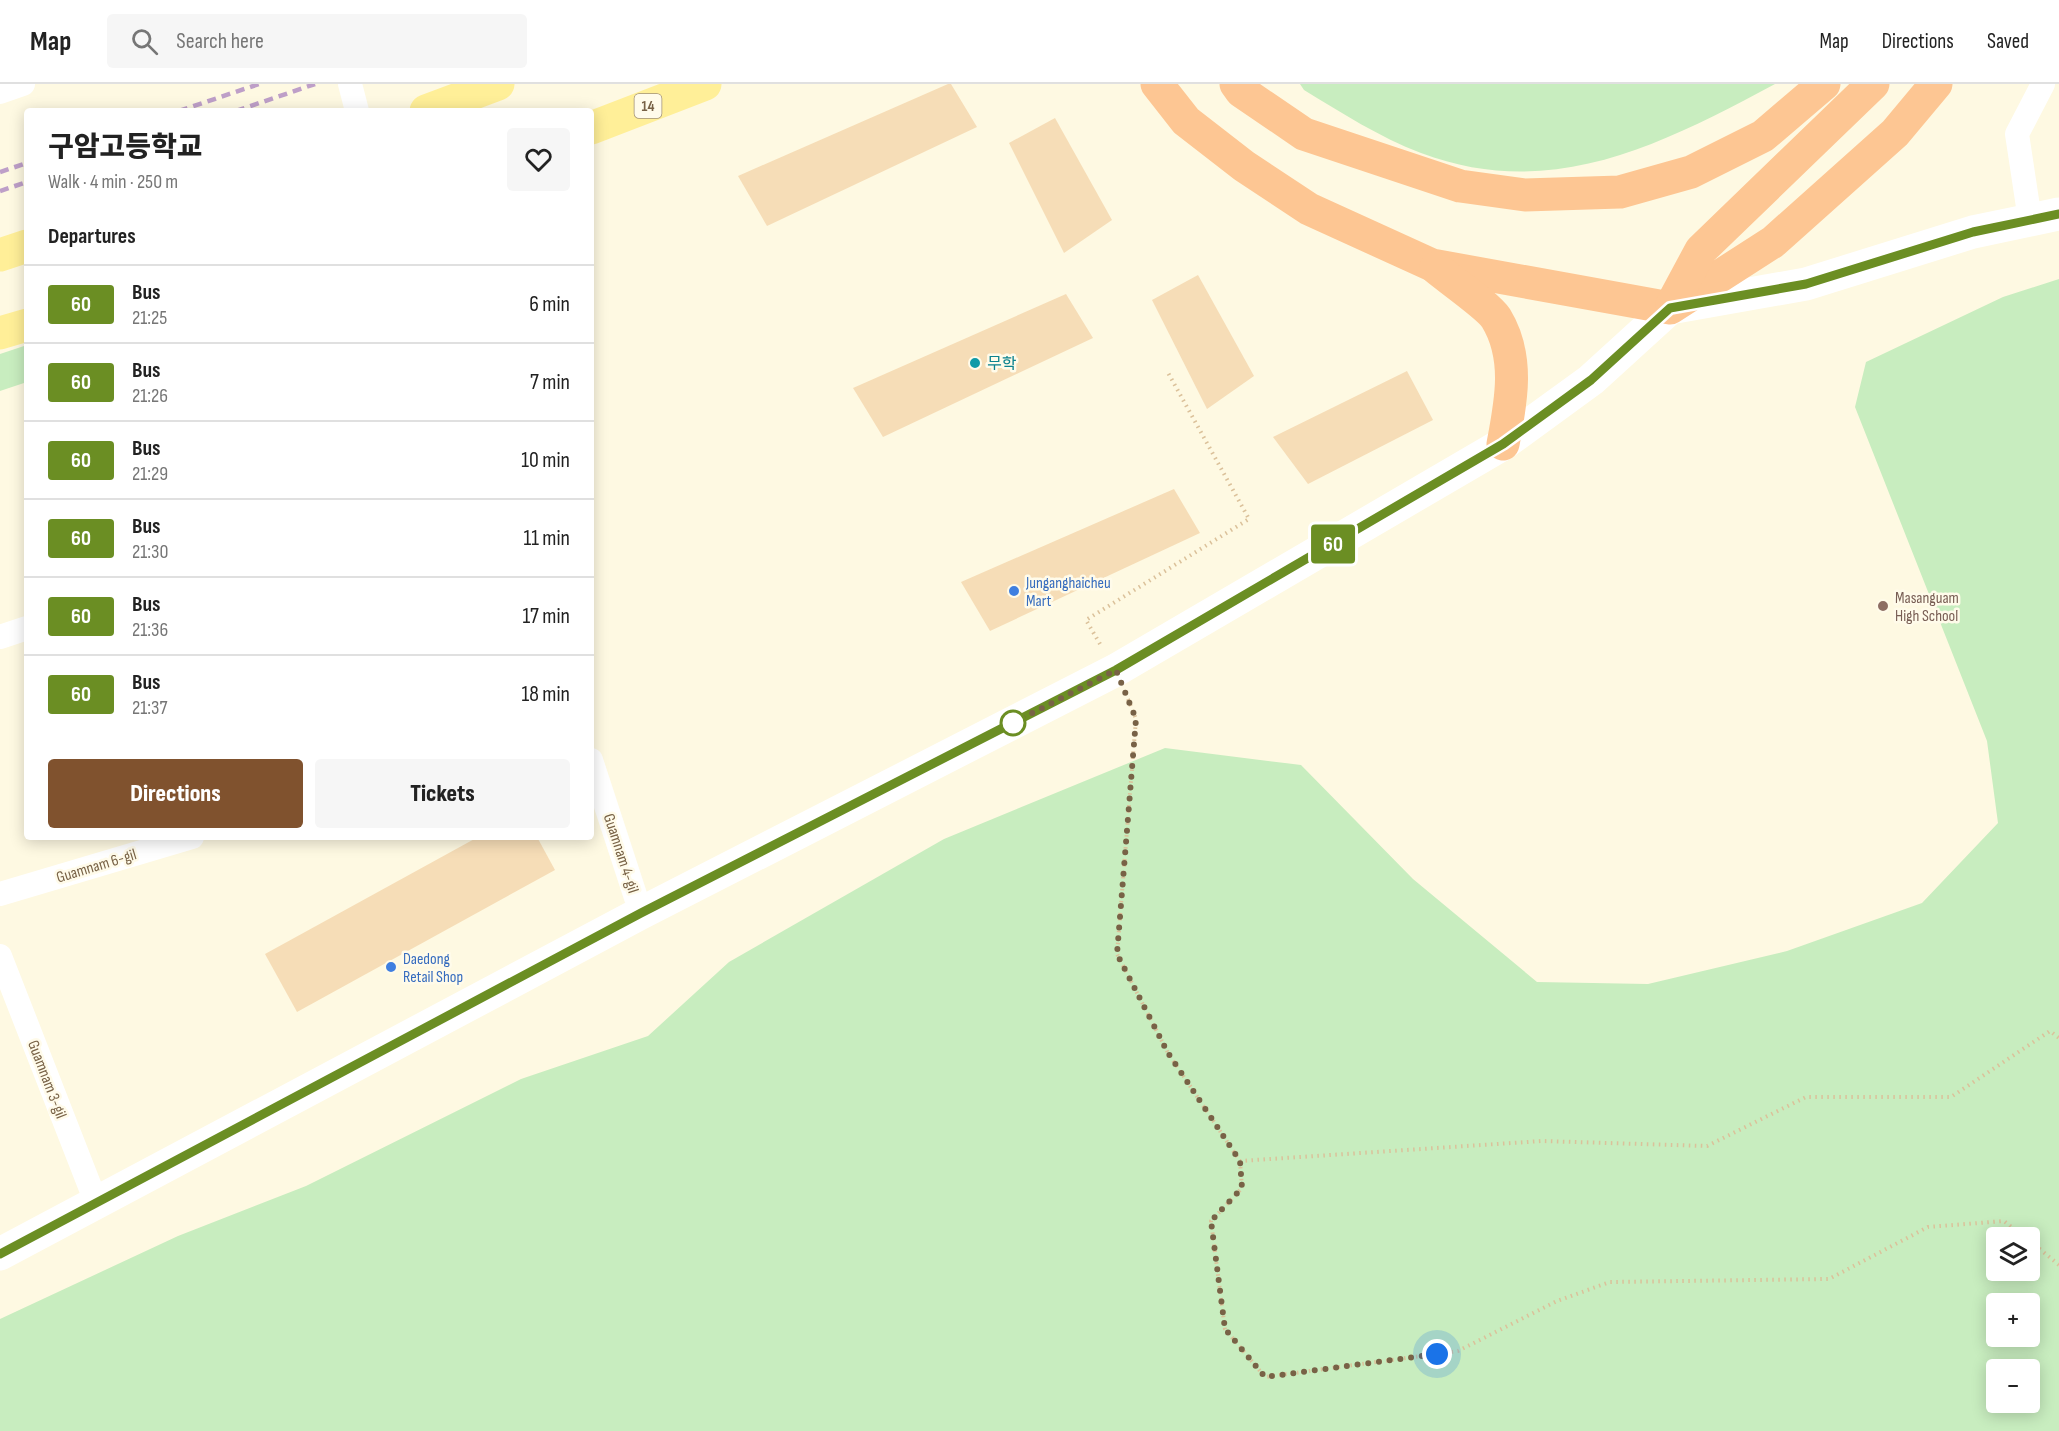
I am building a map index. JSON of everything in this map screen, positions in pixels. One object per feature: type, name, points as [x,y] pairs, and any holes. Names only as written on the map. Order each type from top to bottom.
[{"type":"highway","points":[[1156,84],[1186,121],[1309,209],[1432,265],[1670,308],[1773,242],[1895,132],[1936,84]]},
{"type":"highway","points":[[1236,84],[1241,90],[1304,134],[1460,186],[1525,195],[1620,192],[1691,172],[1763,136],[1824,84]]},
{"type":"highway","points":[[1265,84],[1289,106],[1399,165]]},
{"type":"highway","points":[[1670,308],[1701,250],[1873,84]]},
{"type":"highway","points":[[1432,265],[1496,317],[1513,364],[1510,410],[1503,444]]},
{"type":"main road","points":[[434,108],[498,84]]},
{"type":"main road","name":"14","points":[[594,127],[705,84]]},
{"type":"main road","points":[[0,1254],[641,913],[1116,670],[1503,444],[1591,380],[1670,308],[1806,284],[1973,232],[2045,217]]},
{"type":"main road","points":[[0,255],[24,247]]},
{"type":"main road","points":[[0,333],[24,326]]},
{"type":"street","points":[[0,92],[23,84]]},
{"type":"street","points":[[350,84],[356,108]]},
{"type":"street","points":[[2043,84],[2017,134],[2045,217]]},
{"type":"street","points":[[0,637],[24,629]]},
{"type":"street","name":"Guamnam 4-gil","points":[[594,769],[641,913]]},
{"type":"street","name":"Guamnam 6-gil","points":[[0,894],[182,840]]},
{"type":"street","name":"Guamnam 3-gil","points":[[0,956],[96,1202]]},
{"type":"path","points":[[1167,371],[1249,519],[1086,620],[1116,670],[1136,719],[1117,954],[1168,1053],[1240,1161],[1242,1188],[1211,1221],[1225,1329],[1265,1377],[1458,1351],[1557,1301],[1610,1282],[1829,1279],[1928,1227],[2004,1221],[2011,1227]]},
{"type":"path","points":[[1240,1161],[1542,1141],[1707,1146],[1806,1097],[1951,1097],[2050,1031],[2059,1038]]},
{"type":"path","points":[[2040,1249],[2059,1265]]},
{"type":"green space","points":[[1300,84],[1775,84],[1647,146],[1604,160],[1560,169],[1515,171],[1469,167],[1421,153],[1361,124],[1304,90]]},
{"type":"green space","points":[[2059,279],[2059,1431],[0,1431],[0,1319],[178,1236],[306,1186],[521,1079],[648,1036],[729,962],[944,839],[1165,748],[1301,765],[1413,879],[1537,982],[1648,984],[1787,951],[1922,903],[1998,823],[1987,741],[1855,407],[1866,362],[2003,297]]},
{"type":"green space","points":[[24,346],[24,383],[0,391],[0,354]]},
{"type":"building","points":[[951,84],[977,127],[767,226],[738,176]]},
{"type":"building","points":[[1055,118],[1112,220],[1064,253],[1009,143]]},
{"type":"building","points":[[1198,275],[1254,376],[1207,409],[1152,300]]},
{"type":"building","name":"무학","points":[[1066,294],[1093,338],[883,437],[853,388]]},
{"type":"building","points":[[1407,371],[1433,420],[1308,484],[1273,437]]},
{"type":"building","points":[[1174,489],[1200,533],[990,631],[961,582]]},
{"type":"building","points":[[473,840],[539,840],[555,870],[297,1012],[265,954]]},
{"type":"railway","points":[[188,108],[259,84]]},
{"type":"railway","points":[[245,108],[315,84]]},
{"type":"railway","points":[[0,172],[24,164]]},
{"type":"railway","points":[[0,191],[24,183]]},
{"type":"bus line","name":"60","points":[[0,1254],[641,913],[1116,670],[1503,444],[1591,380],[1670,308],[1806,284],[1973,232],[2059,214]]},
{"type":"place","name":"무학","points":[[975,363]]},
{"type":"place","name":"Junganghaicheu Mart","points":[[1014,591]]},
{"type":"place","name":"Masanguam High School","points":[[1883,606]]},
{"type":"place","name":"Daedong Retail Shop","points":[[391,967]]},
{"type":"route","points":[[1013,723],[1116,670],[1136,719],[1117,954],[1168,1053],[1240,1161],[1242,1188],[1211,1221],[1225,1329],[1265,1377],[1437,1354]]}]
